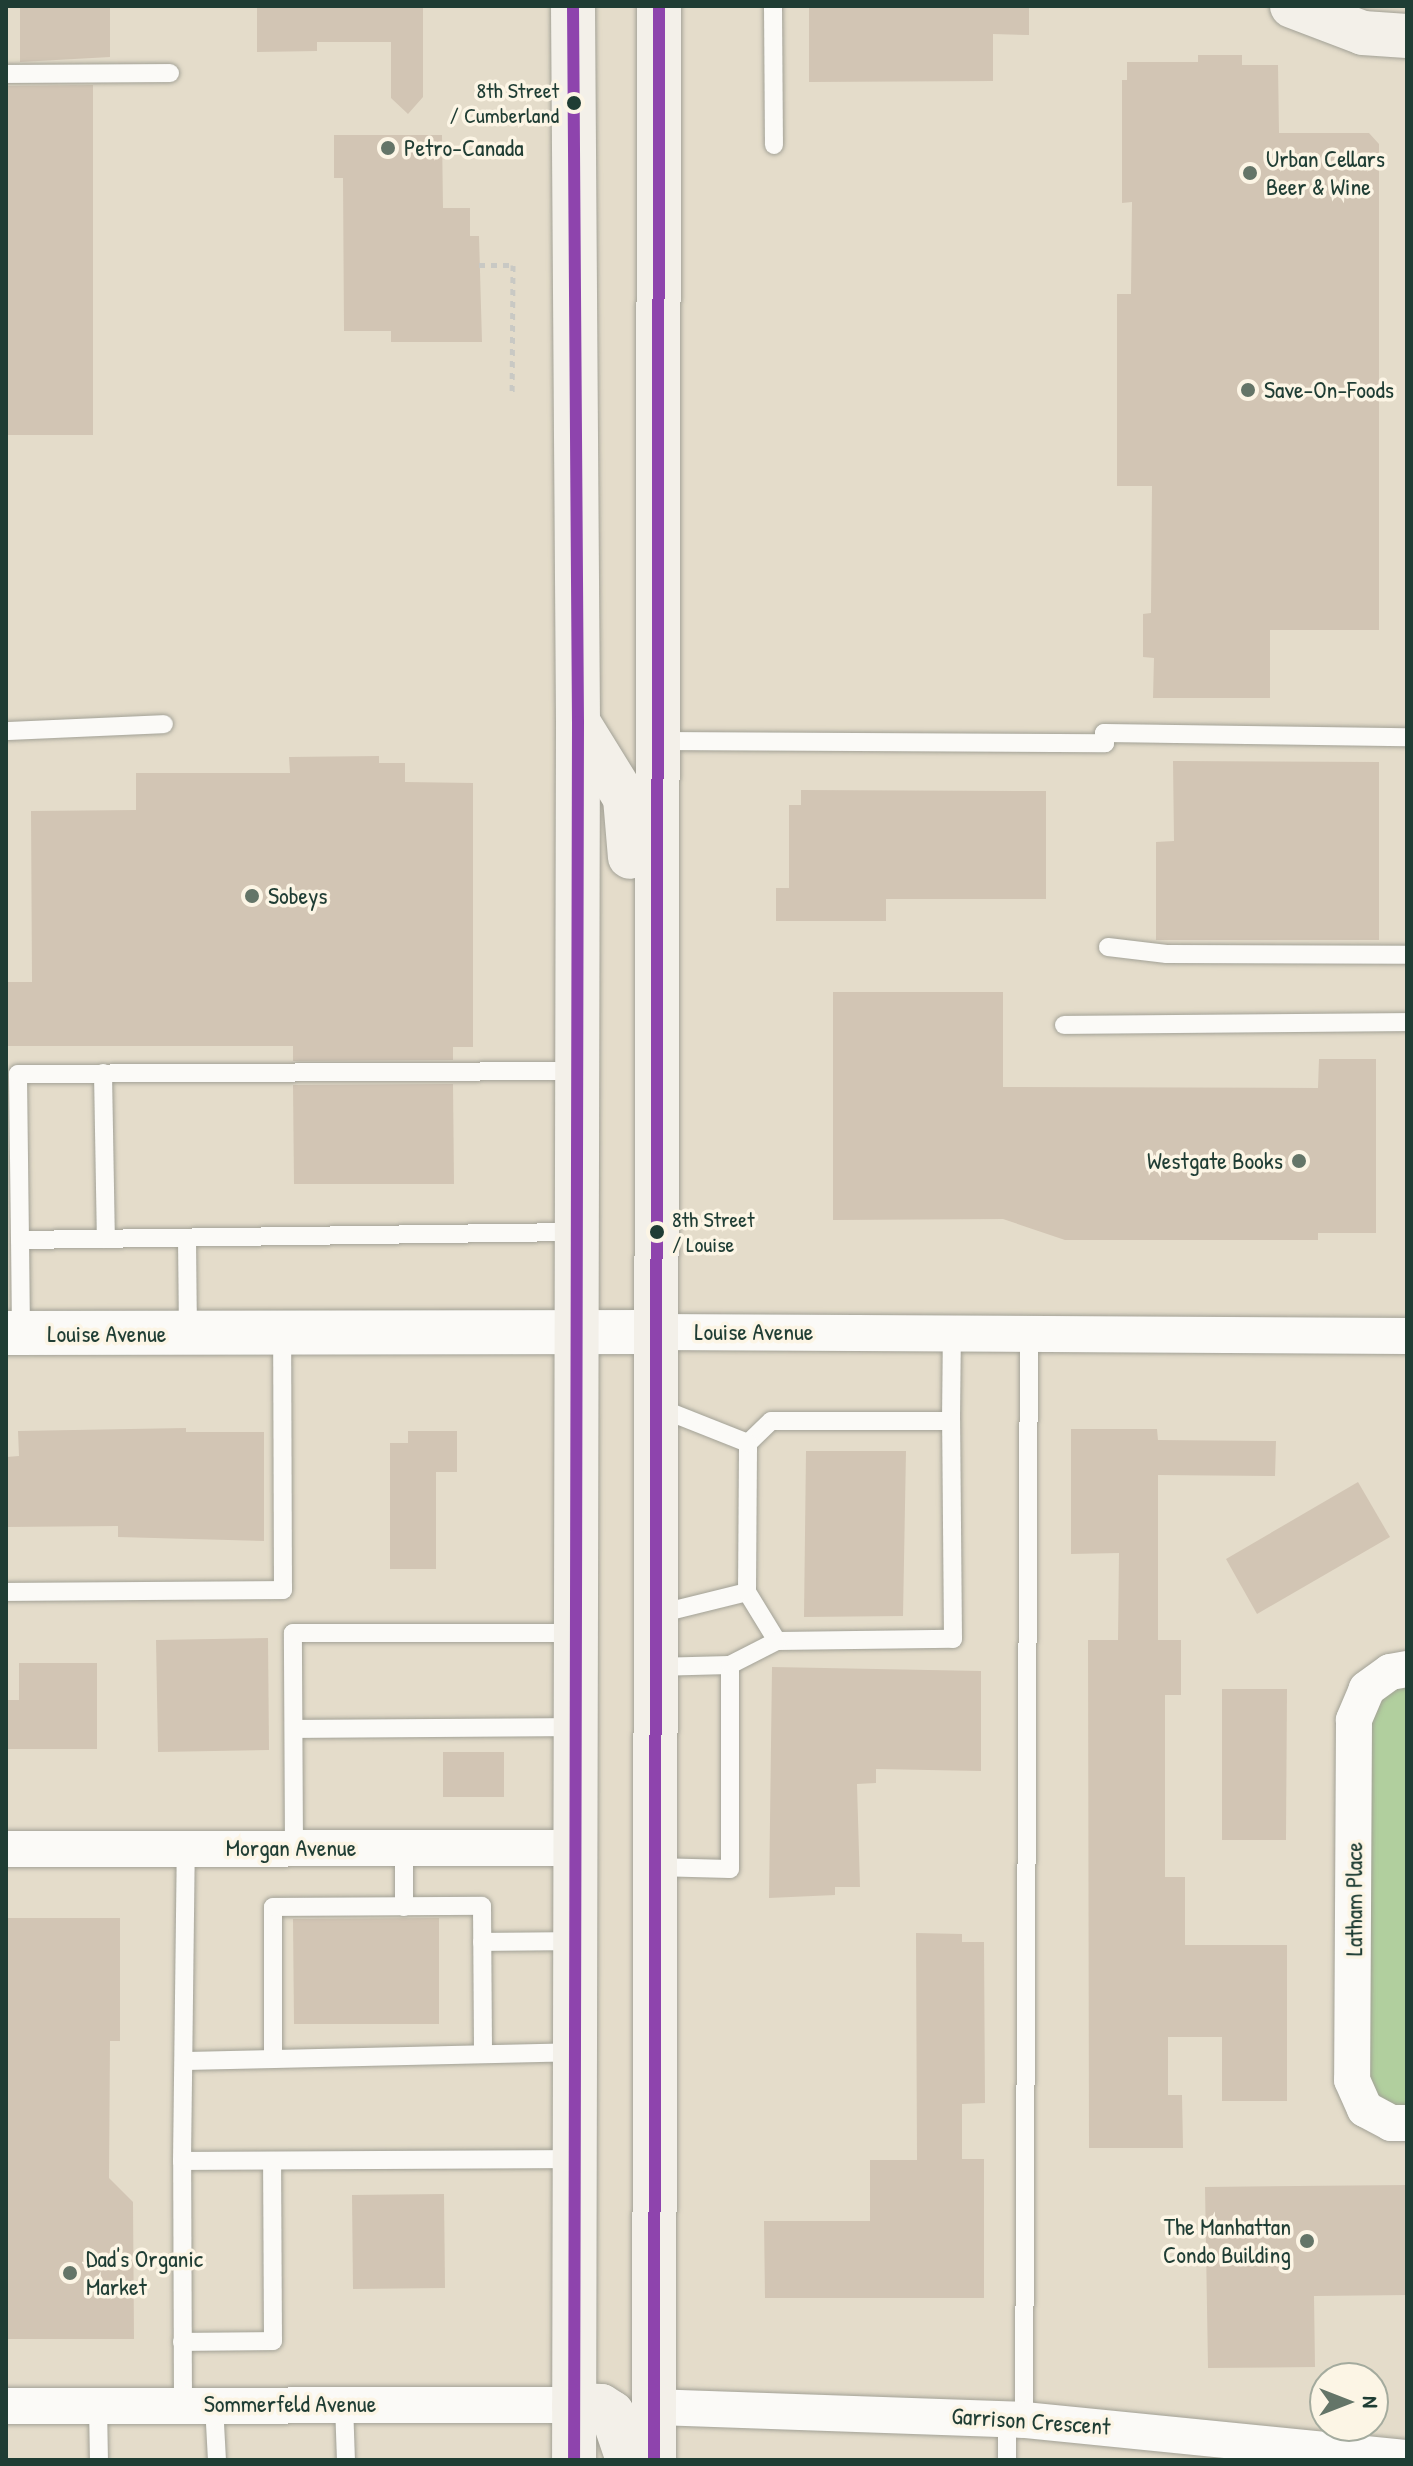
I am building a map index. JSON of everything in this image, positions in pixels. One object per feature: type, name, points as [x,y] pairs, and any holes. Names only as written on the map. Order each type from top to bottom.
[{"type":"main road","points":[[573,6],[578,722],[574,2460]]},
{"type":"main road","points":[[654,2460],[654,1029],[659,6]]},
{"type":"main road","points":[[1292,6],[1363,33],[1407,36]]},
{"type":"main road","points":[[578,722],[625,798],[635,955],[654,1029]]},
{"type":"main road","points":[[574,2405],[601,2406],[612,2413],[628,2460]]},
{"type":"street","name":"Louise Avenue","points":[[14,1333],[1029,1332],[1407,1336]]},
{"type":"street","name":"Latham Place","points":[[1407,1669],[1390,1672],[1367,1689],[1354,1720],[1352,2080],[1365,2109],[1391,2123],[1407,2123]]},
{"type":"street","name":"Morgan Avenue","points":[[6,1849],[575,1848]]},
{"type":"street","name":"Sommerfeld Avenue","points":[[6,2406],[574,2405]]},
{"type":"street","name":"Garrison Crescent","points":[[654,2407],[1016,2419],[1407,2458]]},
{"type":"lane","points":[[773,6],[774,145]]},
{"type":"lane","points":[[6,74],[170,73]]},
{"type":"lane","points":[[6,731],[164,724]]},
{"type":"lane","points":[[655,741],[1105,743],[1104,733],[1407,737]]},
{"type":"lane","points":[[1108,947],[1167,954],[1407,955]]},
{"type":"lane","points":[[1064,1025],[1407,1022]]},
{"type":"lane","points":[[14,1333],[20,1240],[18,1074],[575,1071]]},
{"type":"lane","points":[[103,1073],[106,1239]]},
{"type":"lane","points":[[20,1240],[575,1232]]},
{"type":"lane","points":[[187,1238],[188,1334]]},
{"type":"lane","points":[[654,1667],[730,1665],[777,1641],[953,1639],[952,1332]]},
{"type":"lane","points":[[1007,2460],[1016,2419],[1029,1332]]},
{"type":"lane","points":[[6,1592],[283,1590],[282,1334]]},
{"type":"lane","points":[[654,1406],[748,1443]]},
{"type":"lane","points":[[777,1641],[747,1592],[748,1443],[771,1421],[951,1421]]},
{"type":"lane","points":[[654,1615],[747,1592]]},
{"type":"lane","points":[[294,1848],[293,1633],[575,1633]]},
{"type":"lane","points":[[654,1867],[730,1869],[730,1665]]},
{"type":"lane","points":[[294,1729],[575,1727]]},
{"type":"lane","points":[[404,1847],[404,1907]]},
{"type":"lane","points":[[186,1848],[182,2342],[198,2405],[217,2460]]},
{"type":"lane","points":[[273,2059],[273,1907],[482,1906],[483,2054]]},
{"type":"lane","points":[[482,1942],[575,1941]]},
{"type":"lane","points":[[184,2061],[575,2052]]},
{"type":"lane","points":[[182,2161],[575,2159]]},
{"type":"lane","points":[[182,2342],[273,2341],[272,2161]]},
{"type":"lane","points":[[344,2404],[346,2460]]},
{"type":"lane","points":[[98,2405],[99,2460]]},
{"type":"path","points":[[479,265],[513,265],[512,395]]},
{"type":"green space","points":[[1407,1669],[1407,2123],[1365,2109],[1354,1720]]},
{"type":"building","points":[[20,6],[110,6],[110,57],[20,62]]},
{"type":"building","name":"Petro-Canada","points":[[257,6],[423,6],[423,97],[408,114],[391,98],[391,42],[317,42],[317,51],[257,52]]},
{"type":"building","points":[[809,6],[1029,6],[1029,35],[993,34],[993,81],[809,82]]},
{"type":"building","name":"Save-On-Foods","points":[[1198,55],[1242,55],[1242,65],[1278,65],[1279,133],[1369,133],[1379,144],[1379,630],[1270,630],[1270,698],[1153,698],[1154,658],[1143,657],[1143,614],[1151,613],[1152,486],[1117,486],[1117,294],[1131,294],[1132,202],[1122,203],[1122,80],[1127,80],[1127,62],[1198,62]]},
{"type":"building","points":[[93,85],[93,435],[6,435],[6,86]]},
{"type":"building","points":[[334,135],[442,135],[443,208],[470,208],[470,236],[479,236],[482,342],[391,342],[391,331],[344,331],[343,178],[334,178]]},
{"type":"building","name":"Sobeys","points":[[379,756],[379,763],[405,763],[405,782],[473,783],[473,1047],[453,1047],[453,1060],[293,1061],[293,1046],[6,1046],[6,982],[32,982],[31,811],[136,810],[136,773],[290,773],[289,757]]},
{"type":"building","points":[[1173,761],[1379,762],[1379,940],[1156,940],[1156,842],[1174,841]]},
{"type":"building","points":[[801,790],[1046,791],[1046,899],[886,899],[886,921],[776,921],[776,888],[789,888],[789,805],[801,805]]},
{"type":"building","points":[[833,992],[1003,992],[1003,1087],[1318,1088],[1319,1059],[1376,1059],[1376,1233],[1318,1233],[1318,1240],[1065,1240],[1003,1219],[833,1220]]},
{"type":"building","points":[[453,1084],[454,1184],[294,1184],[293,1085]]},
{"type":"building","points":[[186,1428],[186,1432],[264,1432],[264,1541],[118,1537],[118,1526],[6,1527],[6,1457],[19,1456],[18,1431]]},
{"type":"building","points":[[1071,1429],[1157,1429],[1158,1440],[1276,1441],[1275,1476],[1158,1475],[1158,1640],[1181,1640],[1181,1695],[1165,1695],[1165,1877],[1185,1877],[1185,1945],[1287,1945],[1287,2101],[1222,2101],[1222,2037],[1168,2037],[1168,2095],[1182,2095],[1183,2148],[1089,2148],[1088,1640],[1118,1640],[1119,1553],[1071,1554]]},
{"type":"building","points":[[408,1431],[457,1431],[457,1472],[436,1472],[436,1569],[390,1569],[390,1443],[408,1443]]},
{"type":"building","points":[[806,1451],[906,1451],[903,1616],[804,1617]]},
{"type":"building","points":[[1358,1482],[1390,1537],[1257,1614],[1226,1559]]},
{"type":"building","points":[[268,1638],[269,1750],[158,1752],[156,1640]]},
{"type":"building","points":[[19,1663],[97,1663],[97,1749],[6,1749],[6,1700],[19,1700]]},
{"type":"building","points":[[772,1667],[981,1671],[981,1771],[876,1769],[876,1783],[857,1784],[860,1887],[835,1887],[835,1895],[769,1898]]},
{"type":"building","points":[[1222,1689],[1287,1689],[1286,1840],[1222,1840]]},
{"type":"building","points":[[443,1752],[504,1752],[504,1797],[443,1797]]},
{"type":"building","points":[[6,1918],[120,1918],[120,2041],[110,2041],[109,2178],[133,2202],[134,2339],[6,2339]]},
{"type":"building","points":[[439,1918],[439,2024],[294,2024],[293,1919]]},
{"type":"building","points":[[916,1933],[962,1934],[962,1942],[984,1942],[985,2103],[962,2104],[962,2159],[984,2159],[984,2298],[765,2298],[764,2221],[870,2221],[870,2160],[917,2160]]},
{"type":"building","name":"The Manhattan Condo Building","points":[[1407,2185],[1407,2295],[1314,2296],[1315,2362],[1309,2362],[1309,2367],[1208,2368],[1205,2187]]},
{"type":"building","points":[[444,2194],[445,2288],[353,2289],[352,2195]]},
{"type":"transit line","points":[[573,6],[578,722],[574,2460]]},
{"type":"transit line","points":[[654,2460],[659,6]]},
{"type":"place","name":"8th Street / Cumberland","points":[[574,103]]},
{"type":"place","name":"Petro-Canada","points":[[388,148]]},
{"type":"place","name":"Urban Cellars Beer & Wine","points":[[1250,173]]},
{"type":"place","name":"Save-On-Foods","points":[[1248,390]]},
{"type":"place","name":"Sobeys","points":[[252,896]]},
{"type":"place","name":"Westgate Books","points":[[1299,1161]]},
{"type":"place","name":"8th Street / Louise","points":[[657,1232]]},
{"type":"place","name":"The Manhattan Condo Building","points":[[1307,2241]]},
{"type":"place","name":"Dad's Organic Market","points":[[70,2273]]}]
